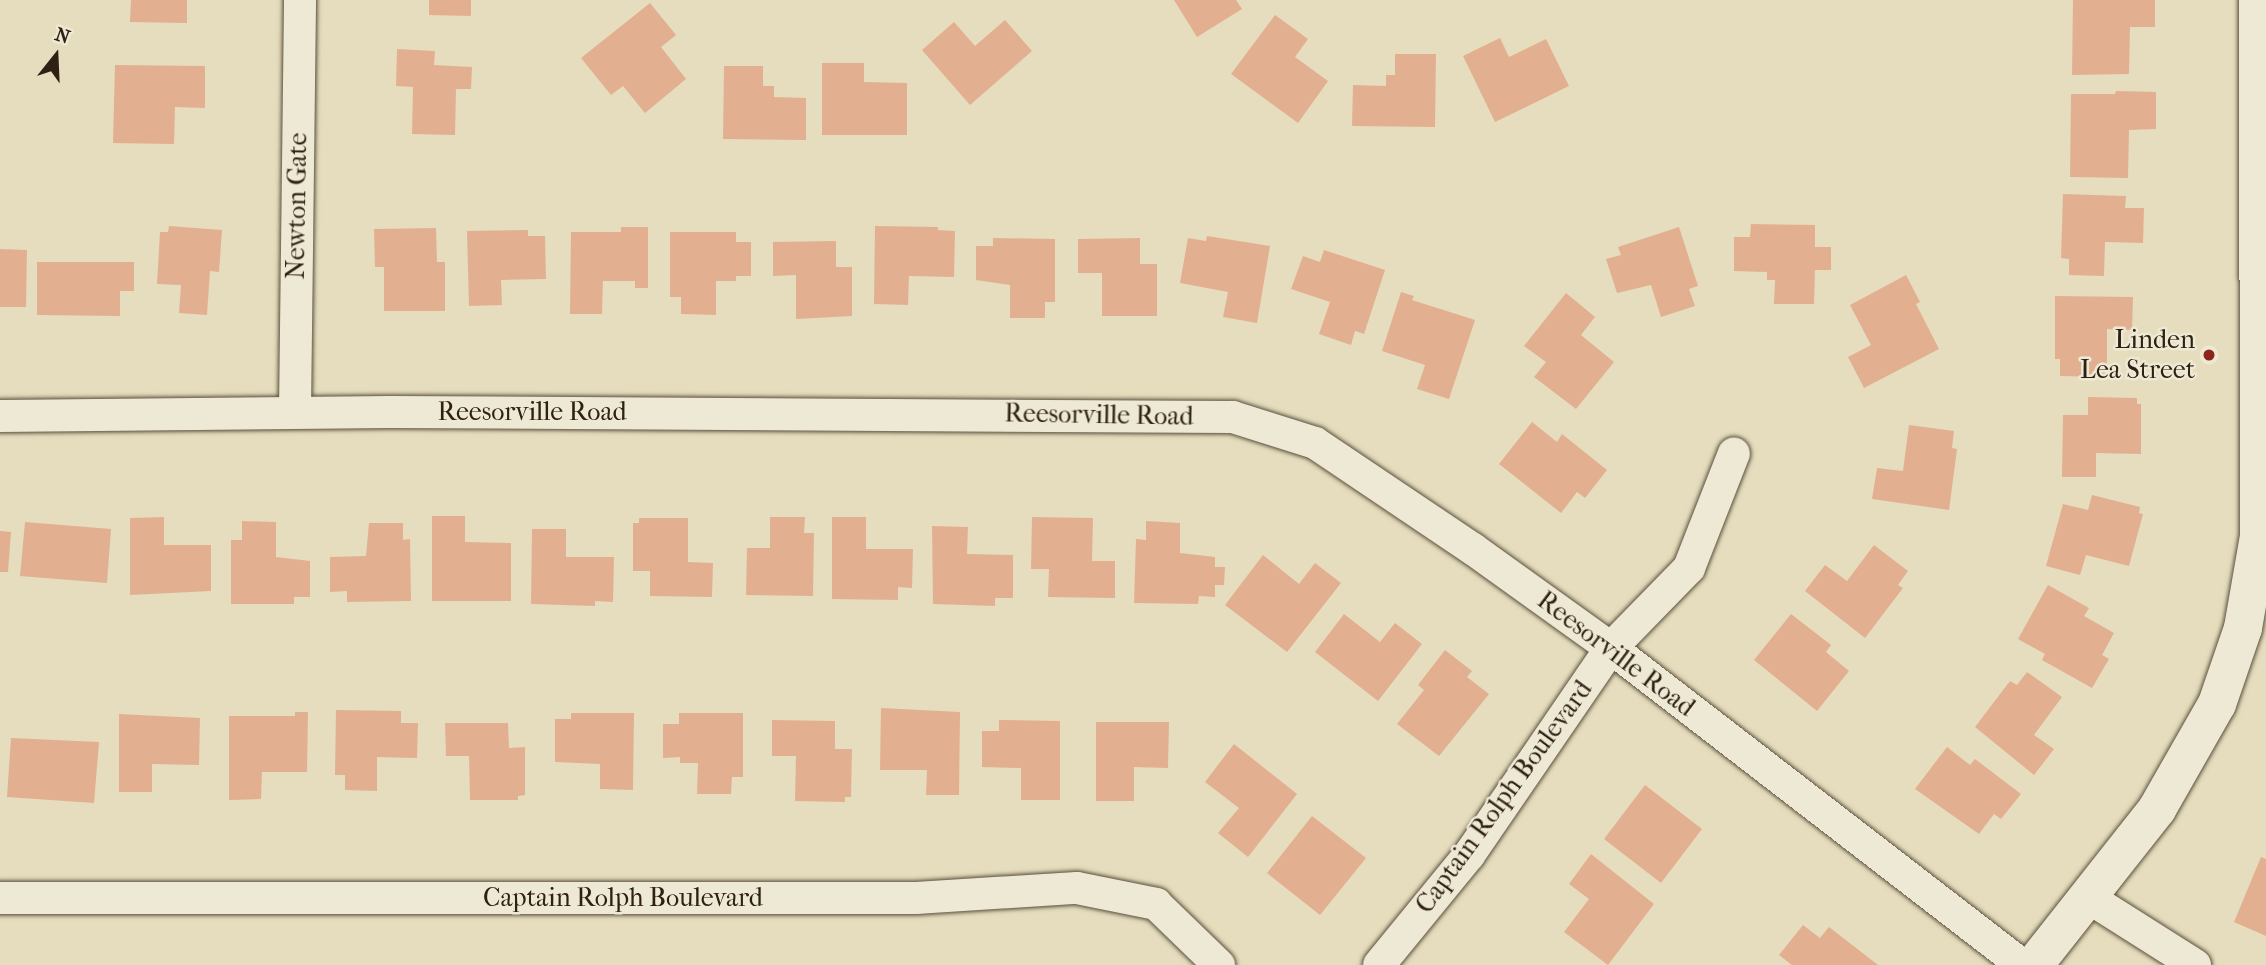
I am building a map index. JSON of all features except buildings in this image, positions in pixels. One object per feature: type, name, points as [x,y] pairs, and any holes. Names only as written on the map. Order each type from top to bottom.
[{"type":"street","name":"Newton Gate","points":[[295,412],[300,0]]},
{"type":"street","points":[[2034,965],[2157,809],[2217,704],[2243,628],[2259,536],[2263,433],[2258,0]]},
{"type":"street","name":"Reesorville Road","points":[[0,416],[295,412],[1233,417],[1315,443],[1473,549],[1611,648],[2021,965]]},
{"type":"street","name":"Captain Rolph Boulevard","points":[[1379,965],[1469,855],[1611,648],[1689,568],[1734,453]]},
{"type":"street","name":"Captain Rolph Boulevard","points":[[0,898],[916,898],[1077,888],[1156,904],[1219,965]]},
{"type":"street","points":[[2086,897],[2195,965]]},
{"type":"place","name":"Linden Lea Street","points":[[2209,355]]}]
